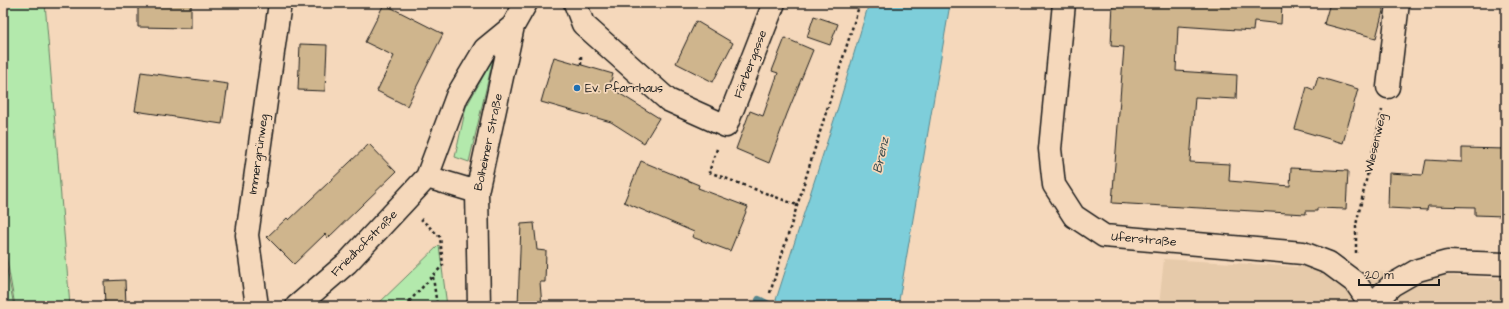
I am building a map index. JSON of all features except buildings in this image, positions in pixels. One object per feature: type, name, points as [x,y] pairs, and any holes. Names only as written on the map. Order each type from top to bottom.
[{"type":"street","name":"Immergrünweg","points":[[257,306],[247,235],[280,3]]},
{"type":"street","points":[[513,26],[526,3]]},
{"type":"street","points":[[575,3],[583,24],[668,100],[726,126]]},
{"type":"street","name":"Färbergasse","points":[[726,126],[774,3]]},
{"type":"street","name":"Uferstraße","points":[[1064,3],[1050,150],[1054,185],[1074,216],[1104,236],[1302,253],[1329,263],[1356,283],[1370,305]]},
{"type":"street","points":[[1388,87],[1398,3]]},
{"type":"street","name":"Friedhofstraße","points":[[297,306],[348,263],[427,177],[457,96],[485,49],[513,26]]},
{"type":"street","name":"Bolheimer Straße","points":[[479,306],[477,192],[513,26]]},
{"type":"street","points":[[427,177],[477,192]]},
{"type":"street","points":[[1370,305],[1392,285],[1418,270],[1447,262],[1506,264]]},
{"type":"path","points":[[770,293],[860,3]]},
{"type":"path","name":"Wiesenweg","points":[[1356,283],[1356,225],[1388,87]]},
{"type":"path","points":[[726,126],[709,172],[797,205]]},
{"type":"path","points":[[404,203],[440,237],[443,264],[405,306]]},
{"type":"path","points":[[433,276],[436,306]]},
{"type":"shaded area","points":[[1164,259],[1506,279],[1506,306],[1159,306]]},
{"type":"green space","points":[[4,3],[45,3],[70,306],[15,306],[3,237]]},
{"type":"green space","points":[[493,59],[469,162],[455,157],[466,107]]},
{"type":"green space","points":[[439,245],[447,306],[376,306]]},
{"type":"green space","points":[[3,249],[14,306],[3,306]]},
{"type":"water","name":"Brenz","points":[[869,3],[953,3],[949,10],[898,306],[774,306],[836,114]]},
{"type":"waterway","points":[[759,300],[771,306]]},
{"type":"place","name":"Ev. Pfarrhaus","points":[[577,88]]}]
